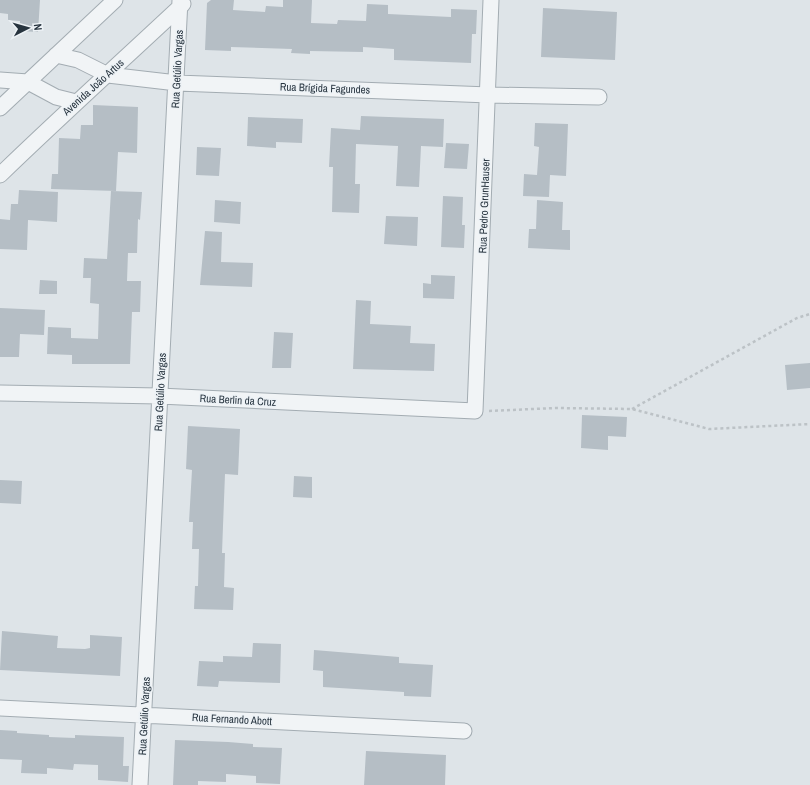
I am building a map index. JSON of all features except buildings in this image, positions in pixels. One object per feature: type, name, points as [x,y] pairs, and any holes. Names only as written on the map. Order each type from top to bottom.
[{"type":"street","points":[[0,108],[114,0]]},
{"type":"street","name":"Rua Pedro GrunHauser","points":[[475,412],[489,95],[491,0]]},
{"type":"street","name":"Avenida João Artus","points":[[0,175],[76,102],[108,75],[182,2]]},
{"type":"street","name":"Rua Getúlio Vargas","points":[[140,785],[159,396],[176,83],[182,2]]},
{"type":"street","name":"Rua Brígida Fagundes","points":[[56,55],[78,60],[108,75],[176,83],[489,95],[599,97]]},
{"type":"street","points":[[0,80],[28,82],[56,97],[76,102]]},
{"type":"street","name":"Rua Berlin da Cruz","points":[[0,393],[159,396],[475,412]]},
{"type":"street","name":"Rua Fernando Abott","points":[[0,708],[464,731]]},
{"type":"path","points":[[632,409],[797,318],[810,314]]},
{"type":"path","points":[[475,412],[555,408],[632,409],[709,429],[810,424]]}]
